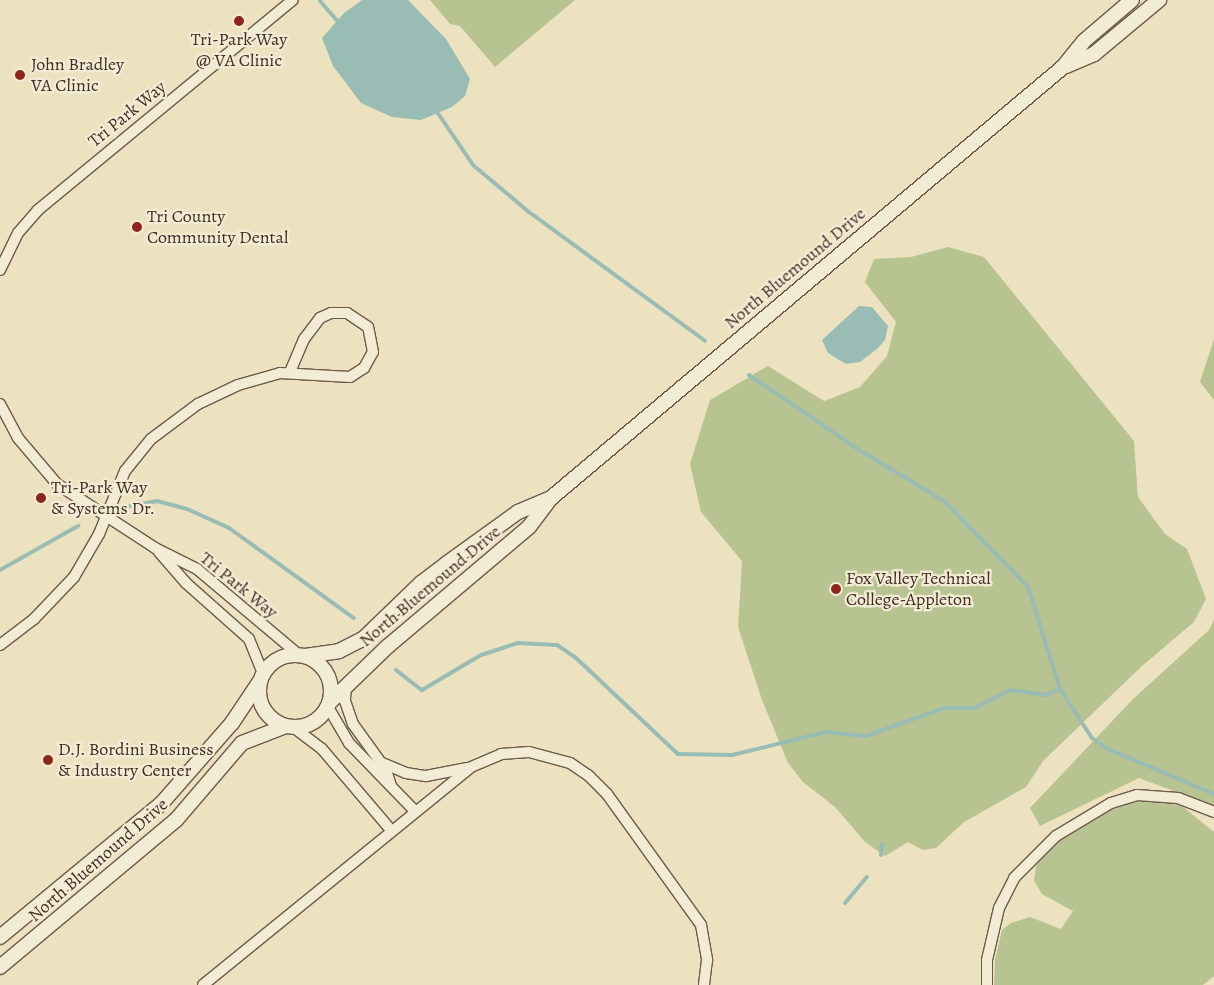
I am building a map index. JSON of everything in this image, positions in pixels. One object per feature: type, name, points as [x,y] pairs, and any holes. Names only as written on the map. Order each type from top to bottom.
[{"type":"main road","name":"North Bluemound Drive","points":[[329,704],[346,684],[529,527],[551,498],[1063,67],[1084,41],[1132,0]]},
{"type":"main road","name":"North Bluemound Drive","points":[[1063,67],[1094,54],[1159,0]]},
{"type":"main road","name":"North Bluemound Drive","points":[[302,655],[339,651],[363,639],[421,583],[446,564],[518,512],[551,498]]},
{"type":"main road","points":[[302,655],[318,662],[327,673],[332,686],[329,704],[313,722],[289,726],[273,720],[264,709],[259,695],[261,678],[277,659],[302,655]]},
{"type":"main road","name":"North Bluemound Drive","points":[[0,937],[142,822],[181,785],[236,718],[261,678]]},
{"type":"main road","name":"North Bluemound Drive","points":[[0,967],[176,820],[242,743],[289,726]]},
{"type":"street","name":"Tri Park Way","points":[[0,270],[18,233],[38,210],[292,0]]},
{"type":"street","points":[[0,645],[34,619],[74,576],[99,534],[125,471],[168,425],[198,404],[238,385],[290,372],[350,377],[358,373],[373,352],[368,327],[348,313],[331,313],[320,318],[304,339],[290,372]]},
{"type":"street","name":"Tri Park Way","points":[[0,404],[18,438],[36,462],[58,484],[155,548],[197,569],[302,655]]},
{"type":"street","name":"Tri Park Way","points":[[155,548],[186,583],[249,639],[261,678]]},
{"type":"street","points":[[346,684],[346,701],[353,724],[379,761],[391,784],[415,811]]},
{"type":"street","points":[[329,704],[349,743],[379,776],[391,784]]},
{"type":"street","points":[[289,726],[333,761],[391,830]]},
{"type":"street","points":[[379,761],[406,773],[426,776],[471,767],[501,754],[536,752],[570,763],[592,779],[701,925],[707,960],[704,985]]},
{"type":"street","points":[[202,985],[471,767]]},
{"type":"street","points":[[987,985],[987,960],[999,908],[1014,878],[1056,836],[1111,803],[1137,795],[1178,798],[1214,812]]},
{"type":"green space","points":[[430,0],[575,0],[495,67],[460,26],[450,24]]},
{"type":"green space","points":[[948,247],[984,257],[1134,441],[1138,497],[1165,534],[1187,549],[1206,599],[1194,622],[1142,666],[1043,761],[1026,787],[964,822],[936,848],[923,850],[908,842],[885,856],[865,842],[835,807],[803,782],[788,763],[762,700],[738,627],[742,561],[701,512],[690,464],[710,400],[768,366],[824,401],[860,387],[887,356],[896,322],[865,282],[874,259],[911,257]]},
{"type":"green space","points":[[1214,339],[1214,400],[1200,382]]},
{"type":"green space","points":[[1214,620],[1214,806],[1139,778],[1040,826],[1030,808],[1133,699],[1209,630]]},
{"type":"green space","points":[[1161,800],[1182,806],[1214,832],[1214,976],[1203,985],[994,985],[995,960],[1002,930],[1011,923],[1030,917],[1061,929],[1073,911],[1042,894],[1034,881],[1037,860],[1052,846],[1105,812],[1130,803]]},
{"type":"water","points":[[362,0],[408,0],[446,39],[470,79],[465,96],[452,107],[421,120],[392,117],[361,103],[333,66],[322,38],[344,13]]},
{"type":"water","points":[[859,306],[872,307],[888,326],[885,340],[860,362],[846,364],[828,353],[822,340]]},
{"type":"waterway","points":[[320,1],[340,24]]},
{"type":"waterway","points":[[435,109],[473,165],[529,212],[705,341]]},
{"type":"waterway","points":[[749,375],[859,450],[944,501],[1028,587],[1060,689],[1092,738],[1106,748],[1214,794]]},
{"type":"waterway","points":[[130,506],[157,501],[187,509],[229,528],[354,618]]},
{"type":"waterway","points":[[0,570],[78,526]]},
{"type":"waterway","points":[[396,670],[422,690],[481,655],[518,643],[557,645],[575,657],[678,754],[732,755],[826,732],[866,736],[944,708],[975,708],[1010,690],[1046,695],[1060,689]]},
{"type":"waterway","points":[[881,855],[882,844]]},
{"type":"waterway","points":[[845,903],[867,877]]},
{"type":"place","name":"Tri-Park Way @ VA Clinic","points":[[239,21]]},
{"type":"place","name":"John Bradley VA Clinic","points":[[20,75]]},
{"type":"place","name":"Tri County Community Dental","points":[[137,227]]},
{"type":"place","name":"Tri-Park Way & Systems Dr.","points":[[41,498]]},
{"type":"place","name":"Fox Valley Technical College-Appleton","points":[[836,589]]},
{"type":"place","name":"D.J. Bordini Business & Industry Center","points":[[48,760]]}]
